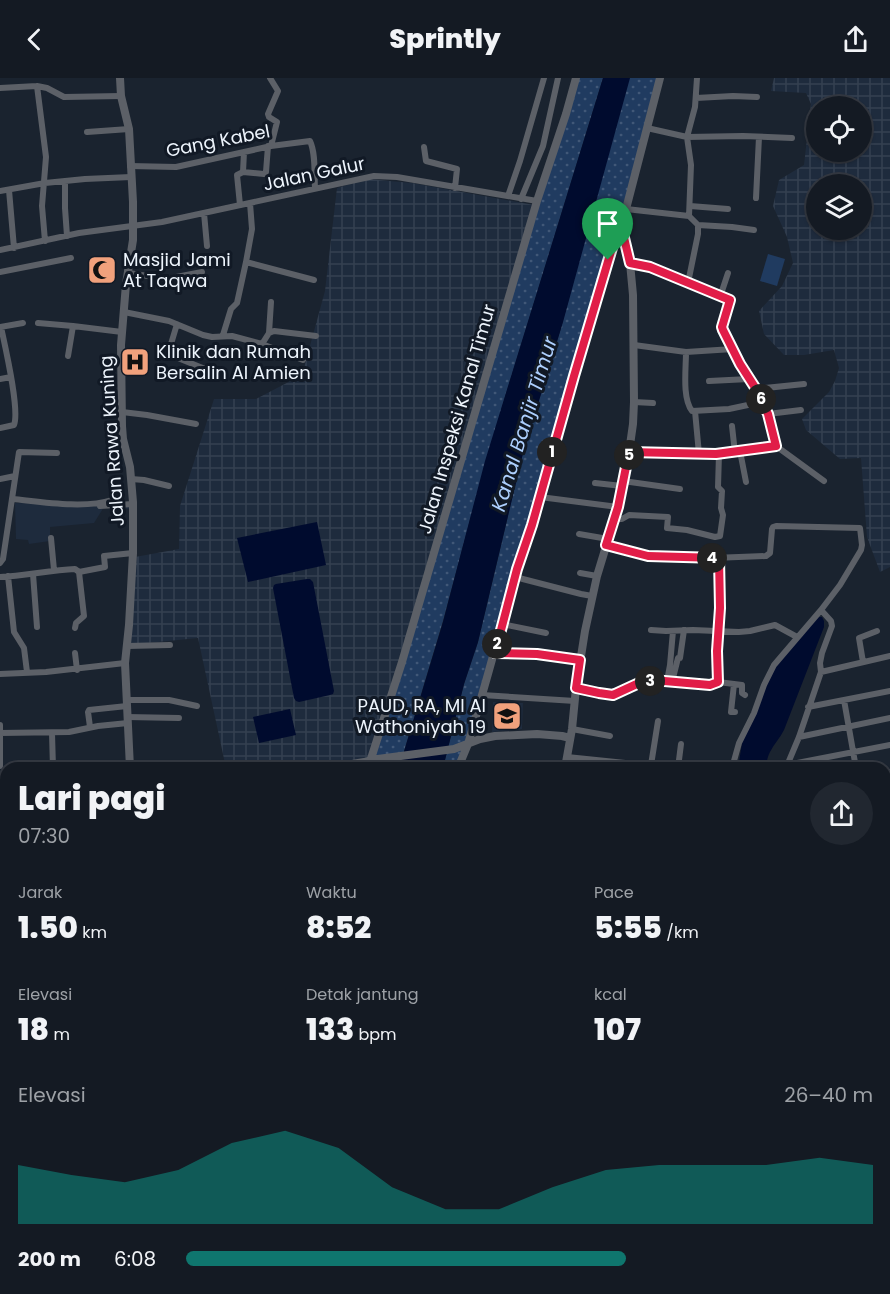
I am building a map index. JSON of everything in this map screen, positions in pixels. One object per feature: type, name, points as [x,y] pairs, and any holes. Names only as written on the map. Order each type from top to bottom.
[{"type":"street","name":"Jalan Rawa Kuning","points":[[120,78],[121,96],[129,129],[133,226],[122,332],[123,439],[130,467],[133,504],[133,553],[125,663],[130,762]]},
{"type":"street","points":[[240,205],[237,175],[243,171],[265,174],[277,122],[268,114],[278,91],[270,78]]},
{"type":"street","points":[[508,196],[544,78]]},
{"type":"street","points":[[521,199],[543,146],[558,78]]},
{"type":"street","name":"Jalan Inspeksi Kanal Timur","points":[[370,762],[402,662],[537,201],[576,78]]},
{"type":"street","points":[[461,762],[495,653],[515,577],[620,221],[626,209],[660,78]]},
{"type":"street","points":[[689,216],[691,165],[687,137],[696,98],[697,78]]},
{"type":"street","points":[[0,88],[37,86],[47,88],[64,97],[121,96]]},
{"type":"street","points":[[37,86],[46,152],[42,206],[45,241]]},
{"type":"street","points":[[696,98],[757,97]]},
{"type":"street","points":[[533,115],[549,120]]},
{"type":"street","points":[[647,128],[687,137],[743,135],[792,138]]},
{"type":"street","points":[[87,132],[129,129]]},
{"type":"street","points":[[756,198],[759,137]]},
{"type":"street","name":"Gang Kabel","points":[[130,166],[176,166],[270,146],[310,141],[314,156],[315,188]]},
{"type":"street","points":[[424,147],[424,158],[427,163],[457,169],[455,188]]},
{"type":"street","points":[[243,171],[244,152]]},
{"type":"street","name":"Jalan Galur","points":[[0,250],[101,229],[162,222],[374,176],[537,201]]},
{"type":"street","points":[[0,191],[45,183],[131,177]]},
{"type":"street","points":[[65,182],[67,236]]},
{"type":"street","points":[[9,190],[14,248]]},
{"type":"street","points":[[223,335],[231,309],[237,303],[246,262],[252,229],[250,203]]},
{"type":"street","points":[[690,206],[728,209]]},
{"type":"street","points":[[626,209],[689,216],[698,225],[754,230]]},
{"type":"street","points":[[204,213],[207,246]]},
{"type":"street","points":[[566,762],[580,660],[592,596],[623,484],[634,402],[633,296],[630,263],[620,221]]},
{"type":"street","points":[[688,283],[698,225]]},
{"type":"street","points":[[0,272],[71,258]]},
{"type":"street","points":[[246,262],[314,280]]},
{"type":"street","points":[[630,263],[650,267],[730,300],[722,327],[768,414],[776,446],[824,481]]},
{"type":"street","points":[[129,273],[166,279],[202,272]]},
{"type":"street","points":[[720,297],[728,273]]},
{"type":"street","points":[[262,344],[269,333],[271,302]]},
{"type":"street","points":[[124,312],[158,318],[203,335],[243,338],[303,360]]},
{"type":"street","points":[[0,428],[14,425],[16,418],[11,377],[0,327],[23,323]]},
{"type":"street","points":[[38,323],[122,332]]},
{"type":"street","points":[[177,324],[168,354],[220,375]]},
{"type":"street","points":[[68,356],[72,326]]},
{"type":"street","points":[[269,333],[274,331],[316,336]]},
{"type":"street","points":[[634,345],[686,352],[733,349]]},
{"type":"street","points":[[686,352],[685,379],[690,410],[729,409],[762,402]]},
{"type":"street","points":[[0,380],[11,377]]},
{"type":"street","points":[[709,381],[749,378]]},
{"type":"street","points":[[756,389],[804,384]]},
{"type":"street","points":[[634,402],[653,403]]},
{"type":"street","points":[[768,414],[801,410]]},
{"type":"street","points":[[695,411],[699,454]]},
{"type":"street","points":[[122,412],[196,424]]},
{"type":"street","points":[[732,426],[746,482]]},
{"type":"street","points":[[629,452],[719,454],[776,446]]},
{"type":"street","points":[[0,563],[3,559],[19,452],[57,453]]},
{"type":"street","points":[[615,519],[621,519],[629,514],[668,517],[667,528],[720,536],[723,515],[722,490],[718,487],[719,454]]},
{"type":"street","points":[[0,479],[15,476]]},
{"type":"street","points":[[131,479],[169,486]]},
{"type":"street","points":[[595,483],[680,489]]},
{"type":"street","points":[[540,496],[618,507]]},
{"type":"street","points":[[13,499],[92,504],[112,500]]},
{"type":"street","points":[[96,507],[133,504]]},
{"type":"street","points":[[0,521],[8,519]]},
{"type":"street","points":[[579,534],[648,556],[719,558],[769,555],[772,529],[776,526],[860,528],[861,550],[840,585],[774,665],[739,743],[734,762]]},
{"type":"street","points":[[51,538],[54,570]]},
{"type":"street","points":[[0,577],[54,570],[75,569],[79,572],[105,567],[105,556],[133,553]]},
{"type":"street","points":[[718,682],[719,558]]},
{"type":"street","points":[[75,628],[75,623],[84,616],[79,572]]},
{"type":"street","points":[[580,573],[597,576]]},
{"type":"street","points":[[33,574],[38,627]]},
{"type":"street","points":[[8,576],[14,632],[24,648],[27,672]]},
{"type":"street","points":[[515,577],[592,596]]},
{"type":"street","points":[[789,762],[821,672],[822,652],[832,626],[831,621],[820,610]]},
{"type":"street","points":[[502,624],[546,633]]},
{"type":"street","points":[[651,630],[739,632],[775,625],[797,637]]},
{"type":"street","points":[[670,681],[678,658],[680,658],[684,630]]},
{"type":"street","points":[[670,681],[673,631]]},
{"type":"street","points":[[863,662],[859,638],[877,631]]},
{"type":"street","points":[[127,646],[170,645]]},
{"type":"street","points":[[75,653],[77,670]]},
{"type":"street","points":[[495,653],[537,654],[580,660]]},
{"type":"street","points":[[821,672],[890,656]]},
{"type":"street","points":[[0,674],[77,670],[125,663]]},
{"type":"street","points":[[576,688],[613,695],[645,681],[653,680],[710,685],[718,682],[742,685],[742,693],[745,695]]},
{"type":"street","points":[[734,684],[731,712],[735,712]]},
{"type":"street","points":[[808,707],[890,691]]},
{"type":"street","points":[[482,695],[575,700]]},
{"type":"street","points":[[90,728],[89,710],[164,699],[197,706]]},
{"type":"street","points":[[844,700],[855,762]]},
{"type":"street","points":[[0,733],[52,733],[127,720],[179,718]]},
{"type":"street","points":[[799,737],[890,718]]},
{"type":"street","points":[[649,762],[658,721]]},
{"type":"street","points":[[0,725],[0,766]]},
{"type":"street","points":[[52,733],[53,762]]},
{"type":"street","points":[[375,762],[454,749],[480,739],[509,735],[610,736]]},
{"type":"street","points":[[679,762],[681,744]]},
{"type":"street","points":[[811,762],[890,745]]},
{"type":"street","points":[[567,757],[612,762]]},
{"type":"shaded area","points":[[576,78],[603,78],[505,397],[443,621],[401,762],[370,762]]},
{"type":"shaded area","points":[[628,78],[660,78],[626,209],[460,762],[444,762],[464,684],[478,642],[523,453],[561,328]]},
{"type":"shaded area","points":[[774,78],[890,78],[890,567],[880,572],[867,537],[861,458],[840,459],[806,430],[802,419],[829,392],[835,381],[839,368],[834,350],[804,355],[784,355],[764,334],[759,311],[782,286],[793,263],[787,237],[773,206],[779,180],[804,165],[806,148],[806,162],[872,162],[872,96],[807,96],[806,93],[771,91]]},
{"type":"shaded area","points":[[367,179],[412,183],[534,205],[370,760],[358,762],[225,762],[198,638],[127,645],[135,557],[179,549],[180,506],[214,399],[256,399],[302,375],[325,291],[337,188]]},
{"type":"shaded area","points":[[768,254],[785,259],[777,286],[760,281]]},
{"type":"shaded area","points":[[15,503],[130,505],[130,509],[104,507],[94,523],[50,527],[50,541],[29,544],[28,540],[16,539]]},
{"type":"shaded area","name":"PAUD, RA, MI Al Wathoniyah 19","points":[[493,702],[523,703],[522,729],[492,732]]},
{"type":"water","name":"Kanal Banjir Timur","points":[[603,78],[630,78],[563,322],[523,453],[478,642],[464,684],[444,762],[401,762],[443,622],[485,461]]},
{"type":"water","points":[[317,522],[326,565],[248,582],[237,538]]},
{"type":"water","points":[[310,579],[313,582],[334,691],[330,695],[299,702],[294,698],[273,588],[276,584]]},
{"type":"water","points":[[818,617],[822,617],[824,627],[784,730],[767,762],[739,762],[743,737],[771,670]]},
{"type":"water","points":[[290,709],[296,735],[259,743],[253,717]]},
{"type":"place","name":"Masjid Jami At Taqwa","points":[[102,270]]},
{"type":"place","name":"Klinik dan Rumah Bersalin Al Amien","points":[[135,362]]},
{"type":"place","name":"PAUD, RA, MI Al Wathoniyah 19","points":[[507,716]]},
{"type":"route","points":[[620,221],[630,263],[650,267],[730,300],[722,327],[768,414],[776,446],[716,454],[629,452],[618,507],[606,545],[648,556],[719,558],[718,682],[710,685],[653,680],[639,683],[613,695],[599,693],[576,688],[580,660],[537,654],[495,653],[517,569],[532,525],[608,260],[620,221]]}]
